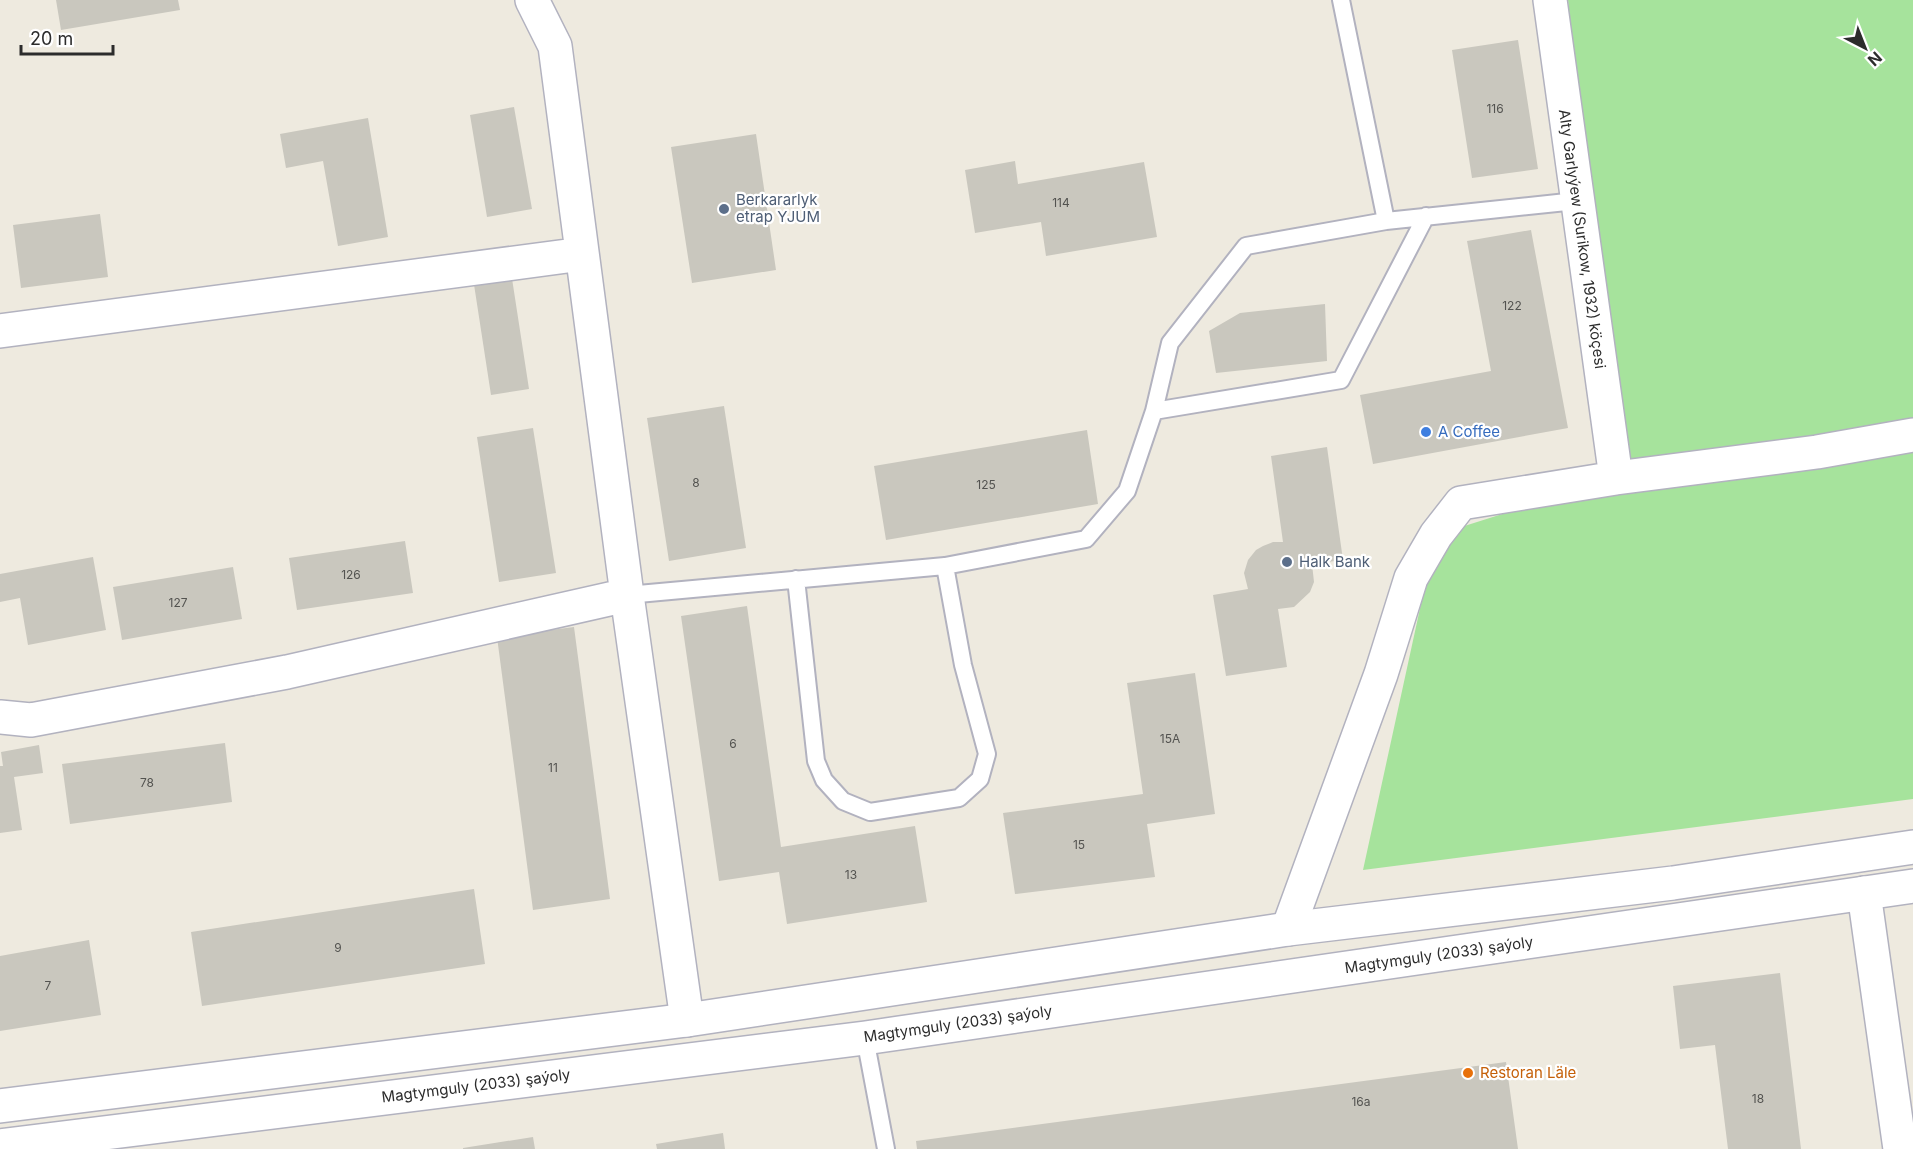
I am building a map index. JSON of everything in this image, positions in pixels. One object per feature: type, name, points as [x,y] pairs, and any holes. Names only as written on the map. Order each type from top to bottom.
[{"type":"street","points":[[532,0],[555,46],[627,596],[687,1020]]},
{"type":"street","name":"Alty Garlyýew (Surikow, 1932) köçesi","points":[[1550,0],[1616,478]]},
{"type":"street","points":[[0,331],[582,254]]},
{"type":"street","points":[[1288,929],[1382,674],[1411,578],[1436,535],[1461,504],[1616,478],[1817,452],[1913,435]]},
{"type":"street","points":[[0,717],[31,720],[264,676],[627,596]]},
{"type":"street","points":[[0,1106],[687,1020],[1288,929],[1673,883],[1913,847]]},
{"type":"street","name":"Magtymguly (2033) şaýoly","points":[[0,1146],[866,1038],[1913,886]]},
{"type":"street","points":[[1864,893],[1900,1149]]},
{"type":"lane","points":[[1341,0],[1386,221]]},
{"type":"lane","points":[[627,596],[945,566],[1086,539],[1127,491],[1154,411],[1170,343],[1246,246],[1386,221],[1576,201]]},
{"type":"lane","points":[[1154,411],[1341,380],[1426,216]]},
{"type":"lane","points":[[796,579],[816,761],[824,780],[843,801],[870,812],[959,798],[980,779],[987,754],[963,665],[945,566]]},
{"type":"lane","points":[[866,1038],[886,1149]]},
{"type":"green space","points":[[1568,0],[1913,0],[1913,799],[1363,870],[1436,535],[1616,478]]},
{"type":"building","points":[[56,0],[178,0],[180,10],[61,30]]},
{"type":"building","points":[[1518,40],[1538,169],[1472,178],[1452,50]]},
{"type":"building","points":[[514,107],[532,209],[487,217],[470,115]]},
{"type":"building","points":[[368,118],[388,237],[338,246],[323,161],[286,168],[280,134]]},
{"type":"building","name":"Berkararlyk etrap YJUM","points":[[756,134],[776,270],[692,283],[671,147]]},
{"type":"building","points":[[1015,161],[1018,184],[1144,162],[1157,237],[1046,256],[1041,222],[975,233],[965,170]]},
{"type":"building","points":[[100,214],[108,277],[21,288],[13,225]]},
{"type":"building","points":[[1531,230],[1568,428],[1373,464],[1360,395],[1491,371],[1467,241]]},
{"type":"building","points":[[511,272],[529,389],[491,395],[473,278]]},
{"type":"building","points":[[1325,304],[1327,361],[1216,373],[1209,331],[1240,313]]},
{"type":"building","points":[[724,406],[746,548],[669,561],[647,418]]},
{"type":"building","points":[[533,428],[556,573],[499,582],[477,437]]},
{"type":"building","points":[[1087,430],[1098,504],[886,540],[874,466]]},
{"type":"building","name":"Halk Bank","points":[[1327,447],[1343,560],[1312,564],[1314,582],[1310,592],[1294,607],[1278,609],[1287,667],[1226,676],[1213,595],[1248,589],[1244,573],[1248,560],[1256,550],[1263,546],[1273,542],[1283,542],[1271,456]]},
{"type":"building","points":[[405,541],[413,593],[297,610],[289,558]]},
{"type":"building","points":[[93,557],[106,630],[28,645],[20,598],[0,602],[0,574]]},
{"type":"building","points":[[233,567],[242,619],[122,640],[113,587]]},
{"type":"building","points":[[747,606],[781,847],[915,826],[927,902],[787,924],[779,872],[719,881],[681,616]]},
{"type":"building","points":[[574,627],[610,899],[533,910],[497,637]]},
{"type":"building","points":[[1195,673],[1215,814],[1147,824],[1155,877],[1015,894],[1003,813],[1143,794],[1127,683]]},
{"type":"building","points":[[225,743],[232,802],[70,824],[62,764]]},
{"type":"building","points":[[39,745],[43,773],[14,777],[22,830],[0,833],[0,766],[3,766],[1,752]]},
{"type":"building","points":[[474,889],[485,964],[202,1006],[191,932]]},
{"type":"building","points":[[89,940],[101,1015],[0,1031],[0,956]]},
{"type":"building","points":[[1780,973],[1801,1149],[1728,1149],[1715,1045],[1680,1049],[1673,986]]},
{"type":"building","points":[[1506,1062],[1518,1149],[917,1149],[916,1141]]},
{"type":"building","points":[[723,1133],[725,1149],[657,1149],[656,1144]]},
{"type":"building","points":[[533,1137],[535,1149],[463,1149],[463,1148]]},
{"type":"place","name":"Berkararlyk etrap YJUM","points":[[724,209]]},
{"type":"place","name":"A Coffee","points":[[1426,432]]},
{"type":"place","name":"Halk Bank","points":[[1287,562]]},
{"type":"place","name":"Restoran Läle","points":[[1468,1073]]}]
